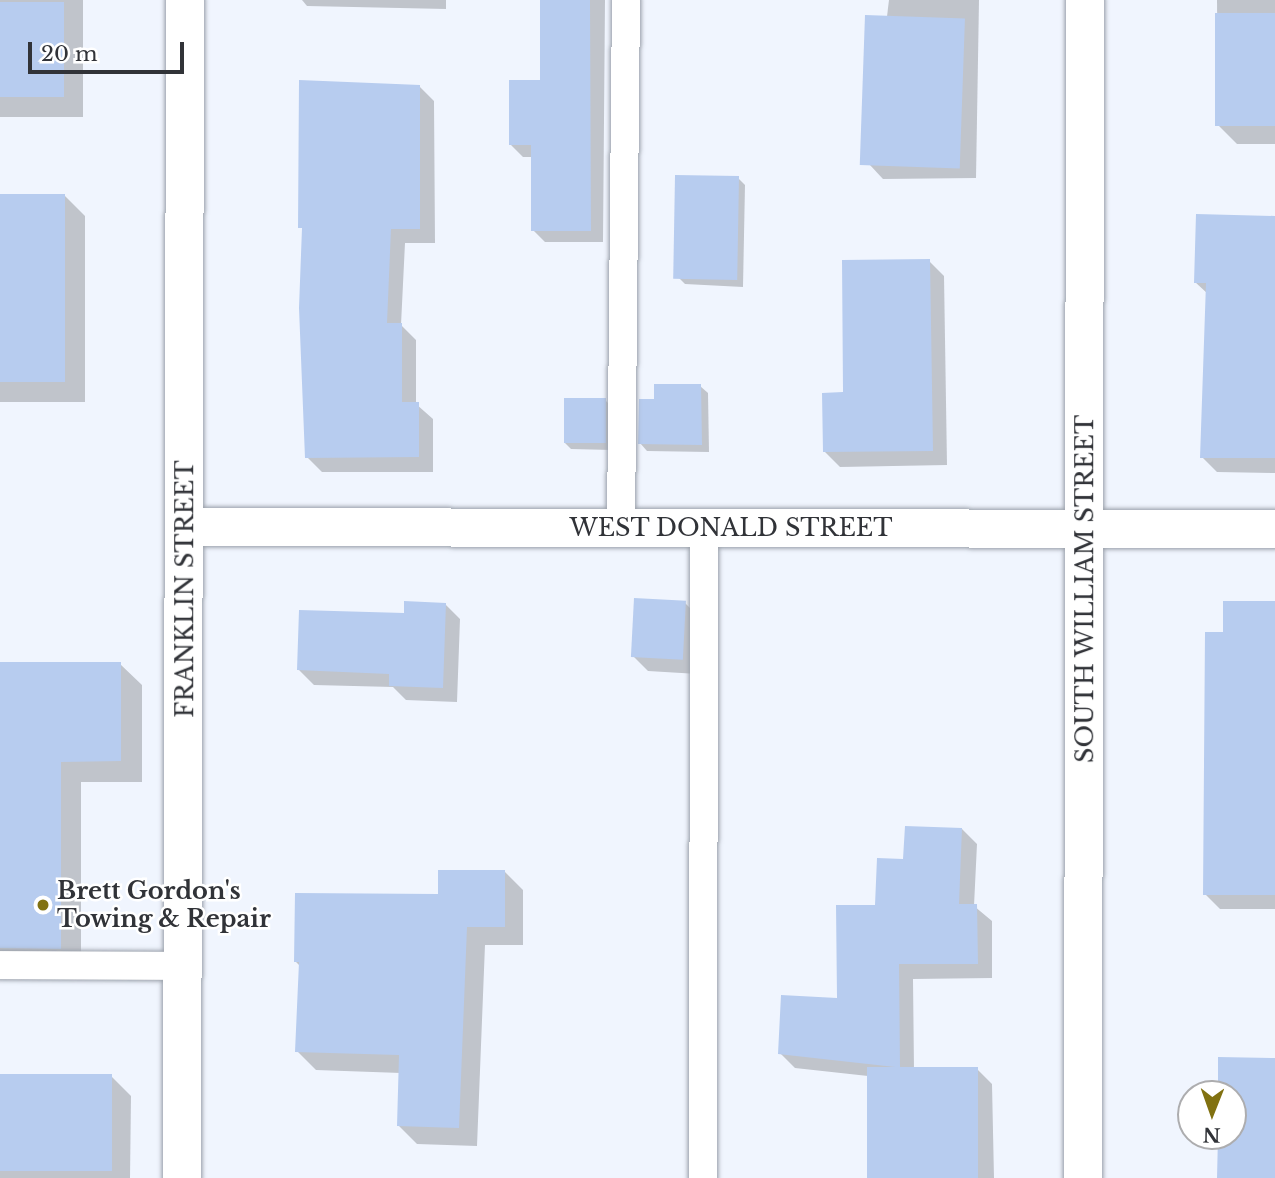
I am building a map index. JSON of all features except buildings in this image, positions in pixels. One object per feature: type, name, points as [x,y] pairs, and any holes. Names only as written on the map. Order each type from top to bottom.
[{"type":"street","name":"FRANKLIN STREET","points":[[181,1178],[186,527],[185,0]]},
{"type":"street","name":"SOUTH WILLIAM STREET","points":[[1083,1178],[1085,0]]},
{"type":"street","name":"WEST DONALD STREET","points":[[186,527],[1275,529]]},
{"type":"lane","points":[[621,527],[626,0]]},
{"type":"lane","points":[[703,1178],[704,528]]},
{"type":"lane","points":[[0,965],[182,967]]},
{"type":"place","name":"Brett Gordon's Towing & Repair","points":[[43,905]]}]
